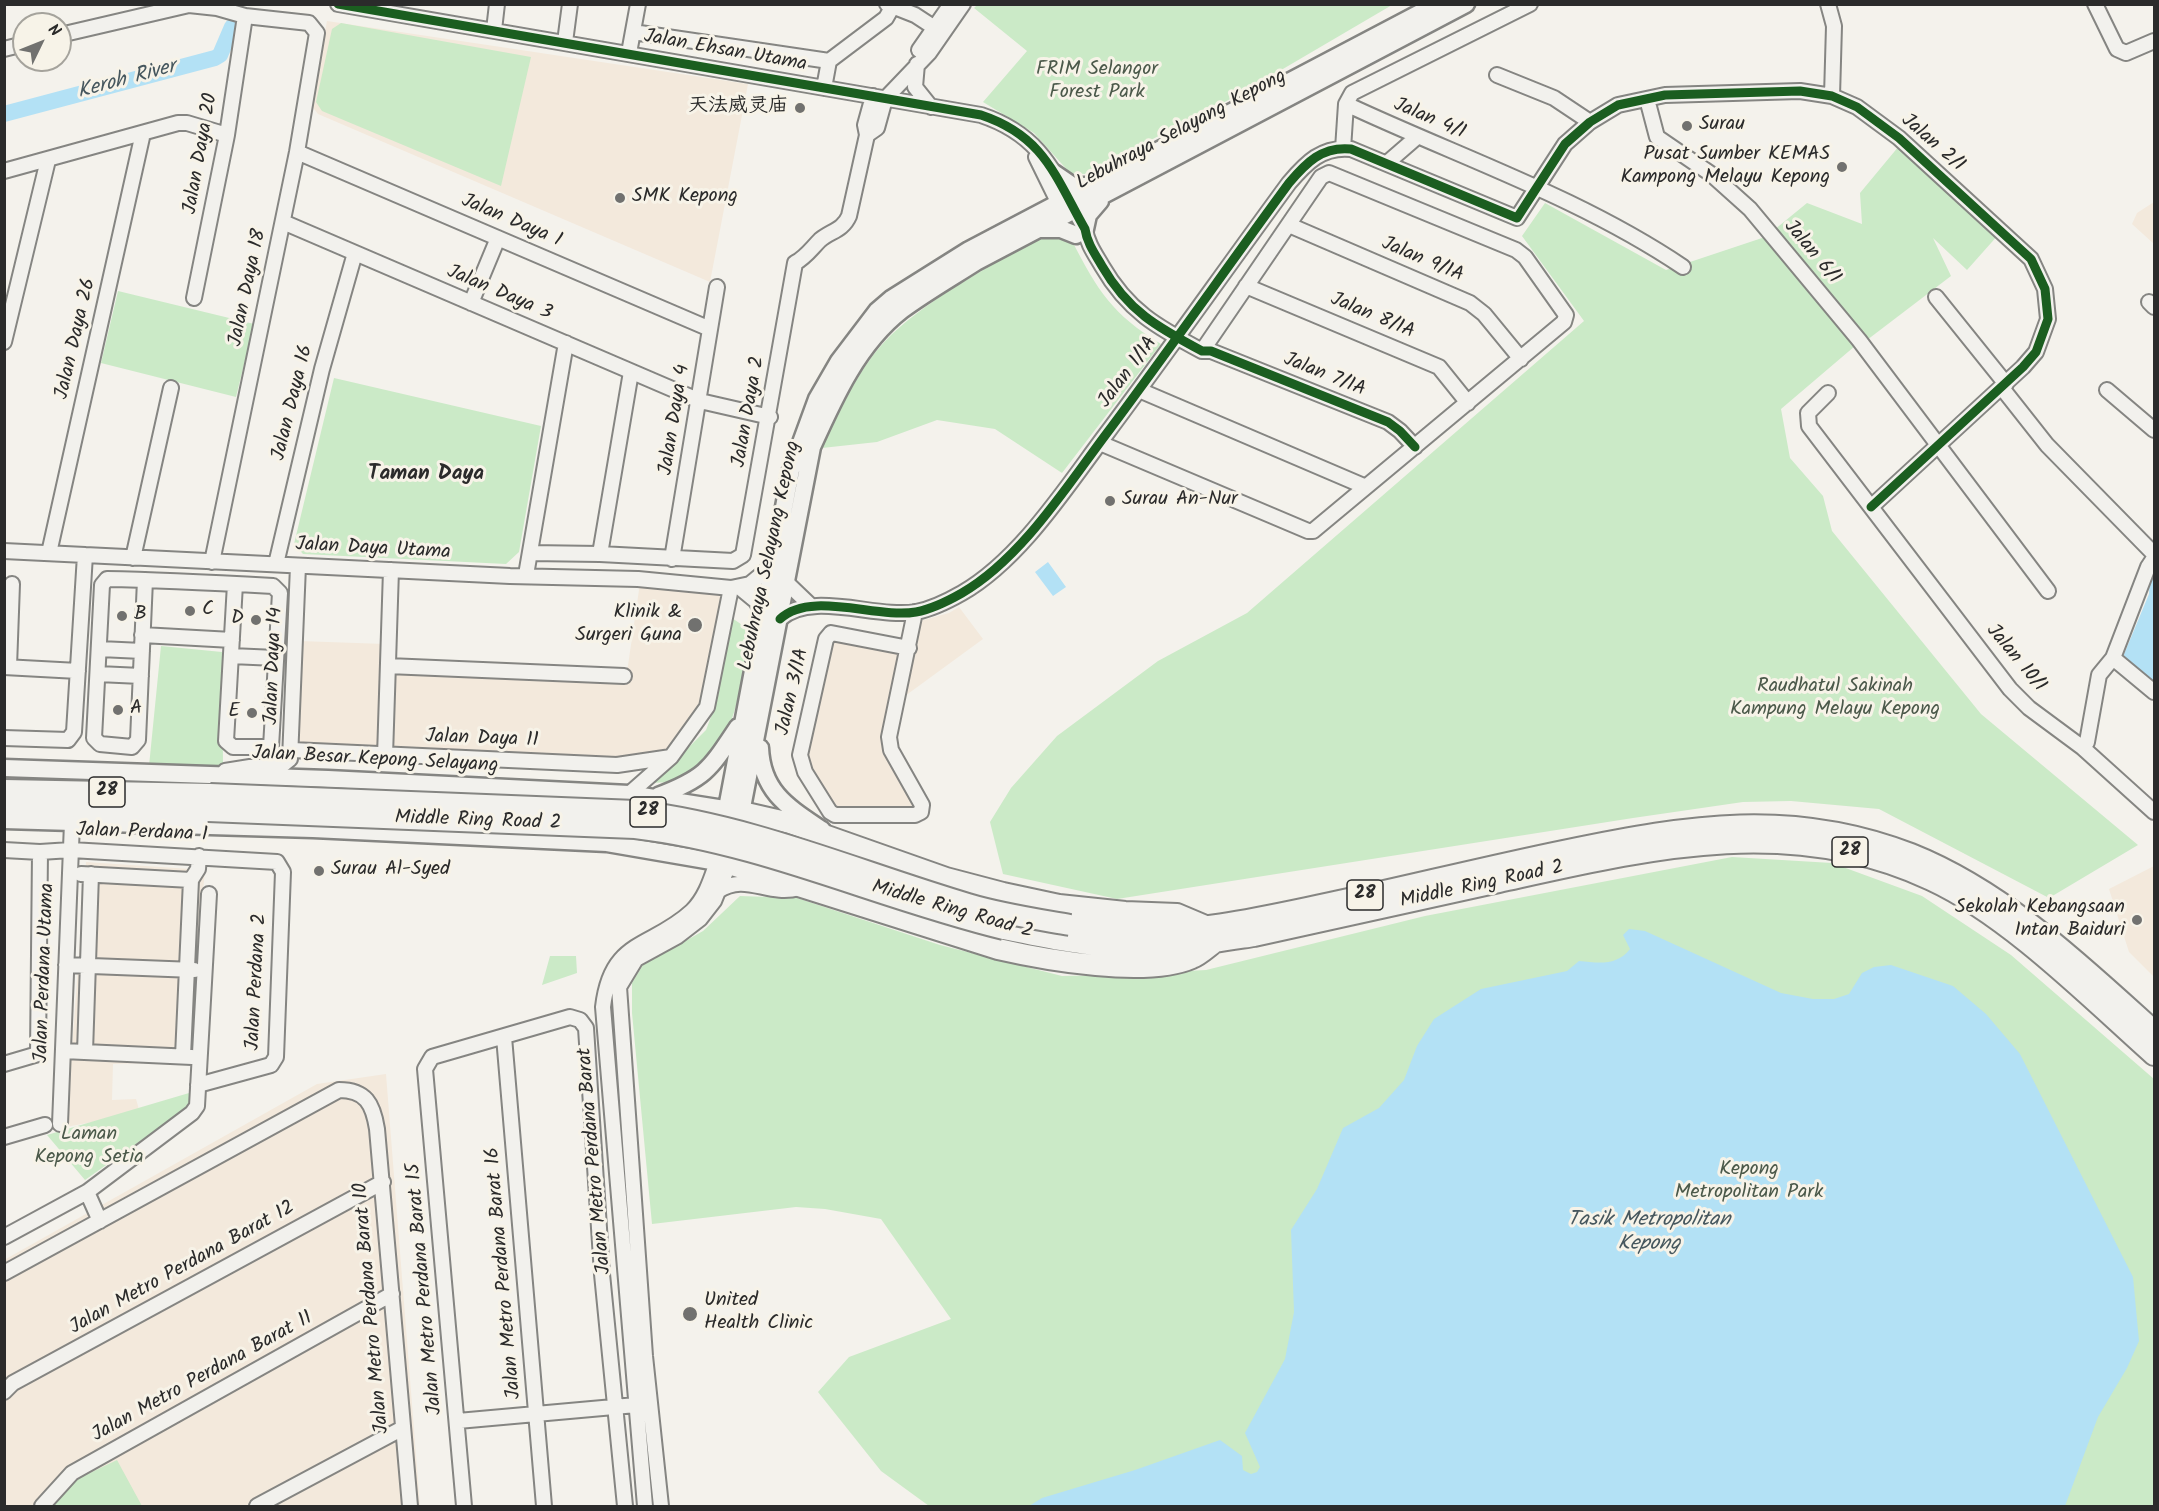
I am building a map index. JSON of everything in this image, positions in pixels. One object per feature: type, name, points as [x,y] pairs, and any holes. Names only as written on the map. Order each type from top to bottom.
[{"type":"highway","name":"Middle Ring Road 2","points":[[4,790],[211,793],[636,811],[687,817],[775,840],[969,904],[1069,934],[1135,931],[1254,936],[1616,857],[1728,842],[1791,843],[1850,851],[1904,868],[1934,881],[2005,927],[2070,980],[2154,1055]]},
{"type":"highway","name":"Middle Ring Road 2","points":[[4,804],[211,793]]},
{"type":"highway","points":[[723,863],[987,945],[1033,957],[1123,967],[1169,964],[1193,958],[1210,934],[1177,914],[1125,912],[1059,905],[1002,893],[846,845],[790,824],[734,810]]},
{"type":"highway","points":[[781,880],[767,866],[762,847],[775,828],[790,824]]},
{"type":"highway","name":"Middle Ring Road 2","points":[[1210,934],[1317,906],[1612,841],[1738,824],[1790,825],[1851,835],[1910,854],[1939,867],[2015,913],[2084,969],[2154,1031]]},
{"type":"main road","name":"Lebuhraya Selayang Kepong","points":[[723,863],[772,617],[786,582],[812,447],[831,405],[873,337],[912,304],[976,262],[1038,230],[1092,185],[1437,4]]},
{"type":"main road","name":"Lebuhraya Selayang Kepong","points":[[772,617],[773,565],[791,470],[799,442],[816,399],[857,336],[891,299],[969,250],[1067,207],[1110,192],[1466,4]]},
{"type":"main road","points":[[1054,173],[1073,186],[1092,185]]},
{"type":"main road","points":[[1038,230],[1061,229],[1083,235],[1090,211],[1110,192]]},
{"type":"main road","points":[[651,848],[680,846],[688,842],[693,834],[693,825],[688,816],[663,798],[701,777],[751,719]]},
{"type":"main road","points":[[751,719],[761,769],[766,781],[796,812],[846,845]]},
{"type":"main road","name":"Jalan Besar Kepong Selayang","points":[[4,768],[211,793],[629,794],[734,810]]},
{"type":"main road","points":[[4,820],[313,829],[607,843],[651,848],[723,863]]},
{"type":"street","points":[[72,32],[189,4],[218,6],[245,16]]},
{"type":"street","name":"Jalan Ehsan Utama","points":[[338,4],[981,115],[998,120],[1019,131],[1033,143],[1043,154],[1054,173],[1067,207]]},
{"type":"street","points":[[494,30],[497,4]]},
{"type":"street","points":[[566,42],[570,4]]},
{"type":"street","points":[[629,53],[638,4]]},
{"type":"street","points":[[879,98],[917,64],[939,31],[951,4]]},
{"type":"street","points":[[879,98],[904,66],[963,4]]},
{"type":"street","points":[[1417,137],[1387,164],[1343,149],[1346,104],[1352,93],[1530,4]]},
{"type":"street","points":[[1828,4],[1834,26],[1832,96]]},
{"type":"street","points":[[2095,4],[2116,49],[2126,53],[2154,41]]},
{"type":"street","points":[[825,88],[829,61],[886,18],[891,6],[915,15],[939,31]]},
{"type":"street","name":"Jalan Daya 18","points":[[212,562],[234,445],[297,152],[316,33],[309,23],[245,16]]},
{"type":"street","name":"Jalan Daya 20","points":[[194,298],[227,135],[245,16]]},
{"type":"street","points":[[633,32],[829,61]]},
{"type":"street","points":[[917,64],[915,87],[931,107]]},
{"type":"street","points":[[1497,75],[1554,98],[1590,122]]},
{"type":"street","name":"Jalan 2/1","points":[[1387,164],[1506,215],[1520,217],[1565,144],[1590,122],[1618,105],[1665,95],[1800,91],[1832,96],[1857,107],[1899,138],[2019,246],[2040,273],[2045,289],[2048,319],[2036,352],[2004,386],[1871,507]]},
{"type":"street","name":"Jalan Daya 2","points":[[672,558],[733,561],[743,555],[770,417],[795,263],[807,256],[822,238],[845,225],[867,135],[865,125],[879,98]]},
{"type":"street","name":"Jalan 6/1","points":[[1647,99],[1652,124],[1658,137],[1712,174],[1750,209],[1859,340],[1937,447],[2048,591]]},
{"type":"street","name":"Jalan 4/1","points":[[1346,104],[1417,137],[1539,187],[1657,250],[1683,267]]},
{"type":"street","points":[[4,171],[187,123],[227,135]]},
{"type":"street","name":"Jalan Daya 26","points":[[49,553],[143,134]]},
{"type":"street","points":[[1033,143],[1035,156],[1067,207]]},
{"type":"street","name":"Jalan 1/1A","points":[[810,605],[873,612],[915,612],[932,607],[982,581],[1050,512],[1300,171],[1318,155],[1343,149]]},
{"type":"street","name":"Jalan Daya 1","points":[[297,152],[710,329]]},
{"type":"street","points":[[4,342],[48,160]]},
{"type":"street","points":[[1100,443],[1308,531],[1320,527],[1521,359],[1564,322],[1566,315],[1525,257],[1516,250],[1329,173],[1321,177],[1246,286],[1207,349]]},
{"type":"street","name":"Jalan 7/1A","points":[[1067,207],[1114,287],[1126,303],[1142,317],[1178,337],[1188,335],[1207,349],[1388,422],[1400,430],[1415,447]]},
{"type":"street","name":"Jalan Daya 3","points":[[283,222],[700,401],[770,417]]},
{"type":"street","name":"Jalan 9/1A","points":[[1289,225],[1470,303],[1484,314],[1521,359]]},
{"type":"street","points":[[471,303],[498,238]]},
{"type":"street","name":"Jalan Daya 16","points":[[276,564],[322,369],[355,253]]},
{"type":"street","name":"Jalan 8/1A","points":[[1246,286],[1439,367],[1468,403]]},
{"type":"street","name":"Jalan Daya 4","points":[[672,558],[700,401],[717,287]]},
{"type":"street","points":[[1936,297],[2047,445],[2154,556],[2113,658],[2099,675],[2087,742],[2083,748]]},
{"type":"street","points":[[526,575],[566,343]]},
{"type":"street","points":[[600,554],[631,372]]},
{"type":"street","points":[[133,558],[171,388]]},
{"type":"street","points":[[1139,390],[1366,487]]},
{"type":"street","points":[[2108,390],[2154,430]]},
{"type":"street","name":"Jalan 10/1","points":[[1828,393],[1808,413],[1809,426],[2010,689],[2029,708],[2083,748],[2154,812]]},
{"type":"street","name":"Jalan Daya Utama","points":[[4,551],[298,566],[638,579],[735,587]]},
{"type":"street","points":[[530,553],[672,558]]},
{"type":"street","points":[[4,738],[68,740],[74,732],[85,555]]},
{"type":"street","points":[[188,582],[190,561]]},
{"type":"street","points":[[735,587],[756,580],[773,565]]},
{"type":"street","name":"Jalan Daya 14","points":[[211,793],[233,769],[280,767],[290,759],[298,566]]},
{"type":"street","points":[[385,756],[391,570]]},
{"type":"street","points":[[145,580],[138,740],[132,747],[96,742],[104,581],[145,580],[235,584],[273,586],[280,593],[271,747],[233,747],[226,741],[235,584]]},
{"type":"street","points":[[786,582],[810,605]]},
{"type":"street","points":[[12,584],[7,667],[78,671]]},
{"type":"street","points":[[735,587],[772,617],[810,605]]},
{"type":"street","points":[[629,794],[671,758],[707,707],[735,587]]},
{"type":"street","points":[[909,648],[915,612]]},
{"type":"street","name":"Jalan 3/1A","points":[[831,633],[909,648],[889,737],[891,750],[922,805],[921,812],[915,815],[835,815],[830,812],[804,772],[800,755],[828,635],[831,633]]},
{"type":"street","points":[[142,635],[232,640]]},
{"type":"street","points":[[99,649],[142,651]]},
{"type":"street","points":[[231,656],[276,658]]},
{"type":"street","points":[[2113,658],[2154,692]]},
{"type":"street","points":[[388,666],[624,676]]},
{"type":"street","points":[[98,674],[141,676]]},
{"type":"street","name":"Jalan Daya 11","points":[[292,750],[617,765],[671,758]]},
{"type":"street","name":"Jalan Perdana Utama","points":[[4,1137],[52,1125],[63,1051],[72,823]]},
{"type":"street","name":"Jalan Perdana 1","points":[[4,850],[40,852],[71,850],[277,862]]},
{"type":"street","points":[[4,1064],[38,1054],[40,852]]},
{"type":"street","points":[[183,1056],[191,880],[198,869],[199,856]]},
{"type":"street","name":"Jalan Perdana 2","points":[[198,1085],[271,1065],[276,1057],[283,872],[277,862]]},
{"type":"street","name":"Jalan Metro Perdana Barat","points":[[612,986],[636,959],[687,930],[709,909],[718,891],[723,863]]},
{"type":"street","name":"Jalan Metro Perdana Barat","points":[[645,1506],[603,1007],[612,986],[616,964],[630,951],[693,910],[723,863]]},
{"type":"street","points":[[70,873],[191,880]]},
{"type":"street","points":[[84,1052],[91,874]]},
{"type":"street","points":[[718,891],[736,882],[777,891],[804,887]]},
{"type":"street","points":[[4,1237],[87,1192],[197,1106],[210,894]]},
{"type":"street","points":[[66,965],[205,970]]},
{"type":"street","name":"Jalan Metro Perdana Barat","points":[[612,986],[618,1007],[645,1356],[661,1506]]},
{"type":"street","points":[[504,1037],[570,1017],[580,1020],[586,1028],[602,1274],[625,1506]]},
{"type":"street","name":"Jalan Metro Perdana Barat 15","points":[[464,1506],[425,1069],[432,1057],[504,1037]]},
{"type":"street","name":"Jalan Metro Perdana Barat 16","points":[[504,1037],[544,1506]]},
{"type":"street","points":[[63,1051],[200,1057]]},
{"type":"street","name":"Jalan Metro Perdana Barat 10","points":[[100,1221],[339,1090],[362,1094],[373,1106],[382,1182],[410,1506]]},
{"type":"street","name":"Jalan Metro Perdana Barat 12","points":[[4,1392],[13,1383],[382,1182]]},
{"type":"street","points":[[4,1273],[100,1221],[87,1192]]},
{"type":"street","name":"Jalan Metro Perdana Barat 11","points":[[42,1506],[72,1473],[392,1294]]},
{"type":"street","points":[[458,1421],[636,1405]]},
{"type":"street","points":[[257,1506],[403,1428]]},
{"type":"shaded area","name":"SMK Kepong","points":[[327,21],[748,84],[710,282],[318,114],[311,105]]},
{"type":"shaded area","points":[[2154,202],[2154,244],[2132,224],[2137,213]]},
{"type":"shaded area","points":[[640,583],[727,591],[705,705],[669,754],[620,761],[295,747],[299,641],[385,644],[384,670],[626,679]]},
{"type":"shaded area","points":[[959,607],[983,639],[905,696],[916,622],[949,613]]},
{"type":"shaded area","points":[[830,637],[904,651],[886,740],[918,809],[837,812],[808,771],[803,754]]},
{"type":"shaded area","points":[[86,862],[205,870],[187,1062],[113,1064],[112,1100],[136,1099],[140,1113],[66,1127]]},
{"type":"shaded area","name":"Sekolah Kebangsaan Intan Baiduri","points":[[2154,866],[2154,977],[2129,952],[2109,889]]},
{"type":"shaded area","points":[[386,1074],[420,1506],[5,1506],[4,1260],[317,1084]]},
{"type":"green space","name":"FRIM Selangor Forest Park","points":[[978,4],[1392,5],[1242,93],[1085,174],[1070,173],[1034,133],[983,102],[1027,51],[974,8]]},
{"type":"green space","points":[[341,23],[531,57],[501,186],[322,111],[316,102],[332,29]]},
{"type":"green space","points":[[1899,146],[1999,234],[1967,270],[1933,238],[1951,276],[1867,340],[1774,230],[1807,203],[1862,224],[1860,193]]},
{"type":"green space","name":"Raudhatul Sakinah Kampung Melayu Kepong","points":[[1545,203],[1666,270],[1765,237],[1855,346],[1781,409],[1790,458],[1823,496],[1832,531],[1981,714],[2138,845],[2049,898],[1879,809],[1791,801],[1743,802],[1117,899],[1003,874],[990,822],[1011,788],[1057,736],[1158,661],[1247,613],[1584,321],[1522,236]]},
{"type":"green space","points":[[1040,236],[1072,241],[1090,274],[1108,300],[1130,322],[1161,344],[1062,473],[995,429],[937,420],[877,442],[822,448],[860,374],[891,335],[944,294]]},
{"type":"green space","points":[[118,291],[254,324],[236,397],[101,363]]},
{"type":"green space","points":[[334,378],[541,426],[519,552],[506,564],[303,554],[294,544]]},
{"type":"green space","points":[[732,618],[751,631],[739,694],[725,736],[714,754],[700,769],[678,781],[653,783],[706,730],[717,701]]},
{"type":"green space","points":[[161,646],[222,652],[223,765],[149,766]]},
{"type":"green space","name":"Kepong Metropolitan Park","points":[[1732,857],[1832,863],[1922,896],[2011,955],[2154,1079],[2154,1506],[929,1506],[881,1471],[818,1392],[849,1357],[951,1319],[881,1219],[825,1209],[796,1207],[652,1224],[632,1013],[632,983],[643,965],[703,931],[740,896],[797,898],[940,945],[1062,976],[1113,975],[1206,970],[1425,916]]},
{"type":"green space","points":[[550,956],[576,956],[577,973],[542,985]]},
{"type":"green space","name":"Laman Kepong Setia","points":[[189,1093],[190,1102],[187,1108],[85,1180],[47,1135]]},
{"type":"green space","points":[[117,1460],[142,1506],[52,1506],[77,1479]]},
{"type":"water","points":[[1048,562],[1066,587],[1053,596],[1035,572]]},
{"type":"water","points":[[2150,573],[2154,573],[2154,683],[2122,659],[2149,594]]},
{"type":"water","name":"Tasik Metropolitan Kepong","points":[[1629,929],[1645,931],[1781,993],[1813,999],[1834,999],[1849,994],[1862,973],[1874,967],[1891,965],[1953,986],[1986,1014],[2020,1054],[2133,1277],[2139,1341],[2127,1368],[2098,1417],[2065,1506],[1029,1506],[1042,1498],[1135,1470],[1220,1440],[1242,1456],[1243,1470],[1251,1474],[1257,1472],[1260,1467],[1245,1433],[1285,1359],[1294,1312],[1291,1230],[1317,1189],[1343,1128],[1379,1108],[1404,1080],[1417,1046],[1434,1019],[1481,989],[1567,971],[1579,961],[1600,963],[1613,961],[1630,949],[1623,935]]},
{"type":"waterway","name":"Keroh River","points":[[4,114],[215,58],[220,55],[232,27]]},
{"type":"cycle path","points":[[338,4],[981,115],[1020,134],[1034,146],[1056,175],[1085,229],[1092,248],[1112,282],[1122,295],[1145,316],[1202,351],[1211,351],[1388,422],[1415,447]]},
{"type":"cycle path","points":[[780,619],[793,611],[826,606],[900,613],[922,611],[962,593],[984,579],[1042,520],[1289,183],[1316,157],[1331,150],[1351,149],[1517,218],[1565,144],[1590,122],[1618,105],[1665,95],[1800,91],[1832,96],[1857,107],[1899,138],[2031,259],[2045,289],[2048,319],[2036,352],[2023,367],[1871,507]]},
{"type":"place","name":"天法威灵庙","points":[[800,108]]},
{"type":"place","name":"Surau","points":[[1687,126]]},
{"type":"place","name":"Pusat Sumber KEMAS Kampong Melayu Kepong","points":[[1842,167]]},
{"type":"place","name":"SMK Kepong","points":[[620,198]]},
{"type":"place","name":"Surau An-Nur","points":[[1110,501]]},
{"type":"place","name":"C","points":[[190,611]]},
{"type":"place","name":"B","points":[[122,616]]},
{"type":"place","name":"D","points":[[256,620]]},
{"type":"place","name":"Klinik & Surgeri Guna","points":[[695,625]]},
{"type":"place","name":"A","points":[[118,710]]},
{"type":"place","name":"E","points":[[252,713]]},
{"type":"place","name":"Surau Al-Syed","points":[[319,871]]},
{"type":"place","name":"Sekolah Kebangsaan Intan Baiduri","points":[[2137,920]]},
{"type":"place","name":"United Health Clinic","points":[[690,1314]]},
{"type":"district","name":"Taman Daya","points":[[426,475]]}]
